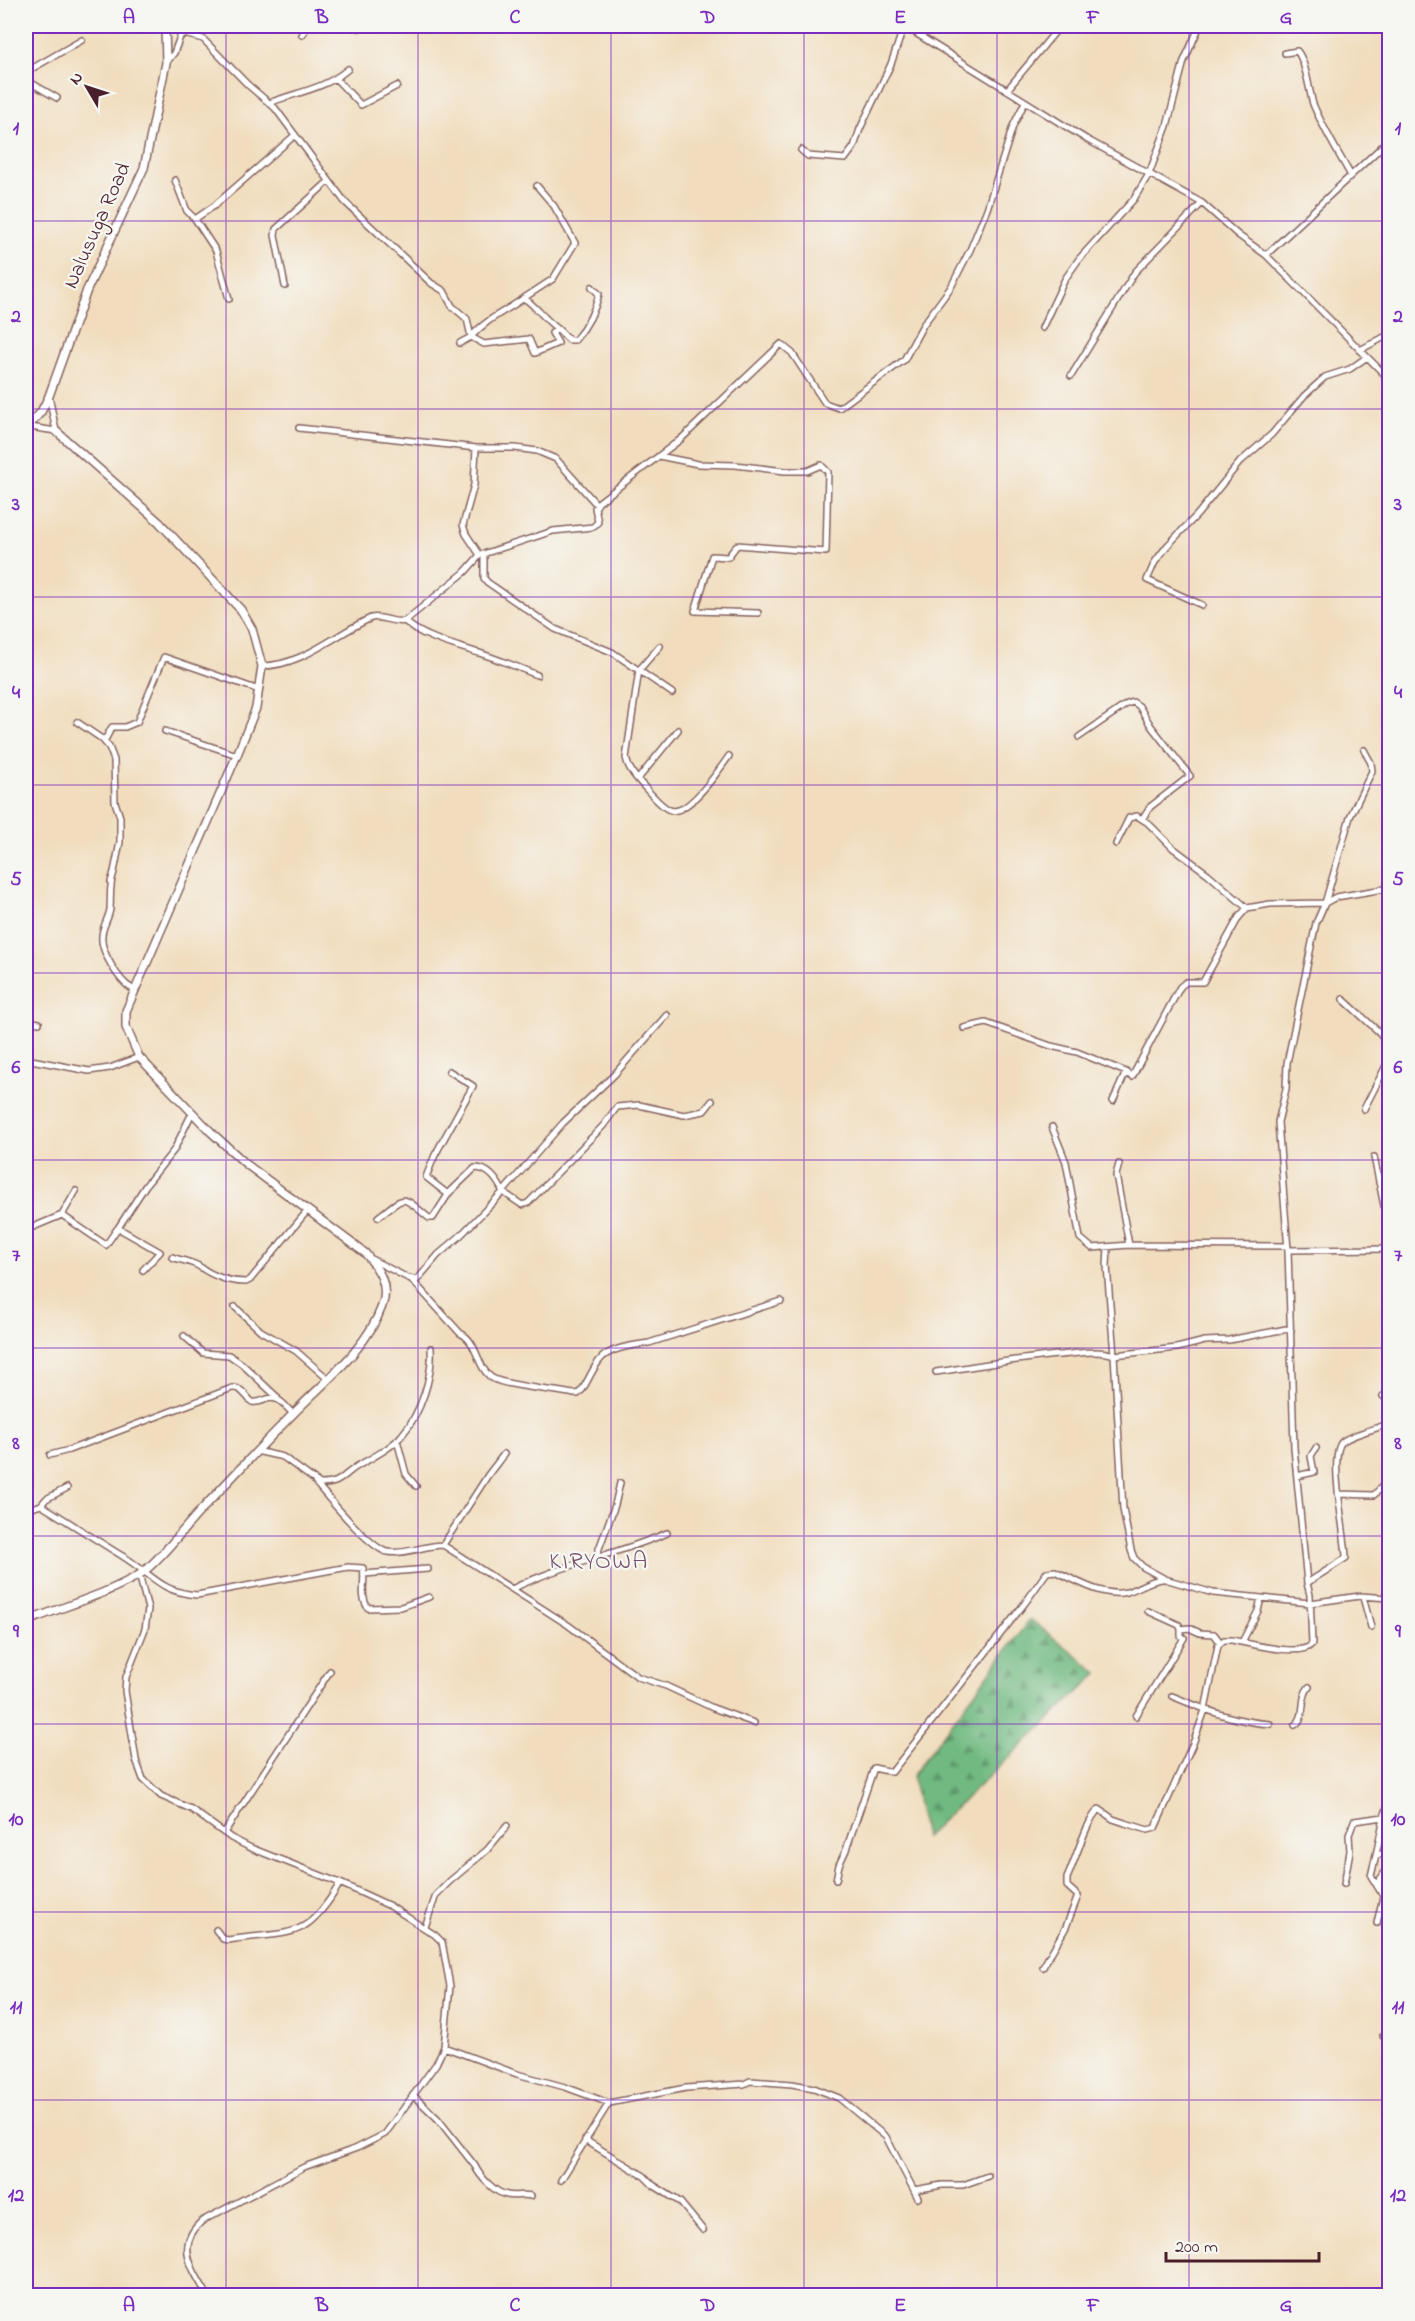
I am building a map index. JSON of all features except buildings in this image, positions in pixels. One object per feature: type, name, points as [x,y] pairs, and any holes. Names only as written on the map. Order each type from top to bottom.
[{"type":"street","name":"Nalusuga Road","points":[[27,426],[49,396],[87,290],[144,168],[166,63],[165,26]]},
{"type":"street","points":[[166,63],[174,53],[184,26]]},
{"type":"street","points":[[302,35],[308,26]]},
{"type":"street","points":[[801,150],[808,156],[845,159],[854,147],[860,129],[891,64],[904,26],[1086,138],[1202,203],[1238,235],[1266,255],[1389,380]]},
{"type":"street","points":[[1008,90],[1060,26]]},
{"type":"street","points":[[1042,328],[1065,279],[1134,199],[1149,174],[1167,126],[1184,61],[1198,30],[1187,26]]},
{"type":"street","points":[[180,33],[203,39],[283,117],[294,136],[345,202],[431,282],[444,291],[452,306],[467,319],[471,337],[484,344],[529,339],[535,353],[558,343],[552,333],[558,329]]},
{"type":"street","points":[[26,72],[82,40]]},
{"type":"street","points":[[1285,53],[1297,51],[1300,54],[1310,82],[1312,102],[1350,174]]},
{"type":"street","points":[[269,103],[294,94],[308,92],[336,79],[348,69]]},
{"type":"street","points":[[336,79],[361,105],[397,86]]},
{"type":"street","points":[[26,80],[57,98]]},
{"type":"street","points":[[597,505],[704,418],[781,344],[792,353],[825,403],[839,408],[904,360],[923,325],[951,287],[970,250],[987,209],[1013,126],[1024,104]]},
{"type":"street","points":[[195,219],[214,206],[294,136]]},
{"type":"street","points":[[1266,255],[1389,140]]},
{"type":"street","points":[[175,180],[187,212],[195,219],[216,252],[229,299]]},
{"type":"street","points":[[285,286],[275,235],[276,229],[329,181]]},
{"type":"street","points":[[460,343],[471,337],[481,325],[506,312],[553,279],[575,243],[554,206],[537,186]]},
{"type":"street","points":[[1071,376],[1134,272],[1202,203]]},
{"type":"street","points":[[524,298],[535,306],[547,322],[569,340],[576,340],[586,327],[597,304],[599,294],[592,287]]},
{"type":"street","points":[[1360,350],[1389,334]]},
{"type":"street","points":[[1202,605],[1148,580],[1155,562],[1240,462],[1272,434],[1304,396],[1326,377],[1350,369],[1367,357]]},
{"type":"street","points":[[49,396],[56,431]]},
{"type":"street","points":[[27,426],[56,431],[159,522],[241,610],[252,629],[262,666],[256,708],[126,1011],[126,1027],[139,1057],[224,1144],[370,1258],[412,1280],[460,1333],[467,1336],[484,1370],[494,1379],[578,1394],[604,1355],[781,1301]]},
{"type":"street","points":[[262,666],[277,666],[291,661],[371,618],[381,616],[395,621],[405,621],[465,572],[482,554],[553,531],[593,527],[598,522],[597,505],[556,459],[537,451],[515,448],[476,448],[299,428]]},
{"type":"street","points":[[476,448],[474,485],[463,525],[466,534],[482,554],[484,578],[487,582],[555,629],[612,652],[672,693]]},
{"type":"street","points":[[659,456],[698,464],[785,471],[807,471],[822,465],[828,472],[826,552],[737,545],[728,557],[712,556],[695,611],[758,613]]},
{"type":"street","points":[[405,621],[409,626],[442,641],[537,675]]},
{"type":"street","points":[[660,646],[639,670],[626,758],[628,767],[666,807],[671,811],[679,811],[694,800],[729,756]]},
{"type":"street","points":[[102,739],[106,738],[112,727],[125,727],[137,722],[164,657],[259,690]]},
{"type":"street","points":[[1079,737],[1127,704],[1132,702],[1139,706],[1151,726],[1190,776],[1150,807],[1142,819]]},
{"type":"street","points":[[77,722],[102,739],[109,747],[114,760],[115,802],[120,817],[120,842],[111,882],[110,910],[101,937],[104,950],[122,983],[131,988]]},
{"type":"street","points":[[165,730],[237,755]]},
{"type":"street","points":[[638,779],[678,730]]},
{"type":"street","points":[[1043,1967],[1066,1927],[1078,1896],[1067,1886],[1067,1878],[1088,1825],[1096,1812],[1099,1809],[1113,1819],[1148,1830],[1155,1827],[1194,1741],[1205,1710],[1216,1649],[1220,1642],[1231,1640],[1287,1650],[1308,1648],[1312,1644],[1297,1476],[1291,1379],[1288,1248],[1278,1117],[1286,1089],[1287,1063],[1316,923],[1325,903],[1350,817],[1372,771],[1365,750]]},
{"type":"street","points":[[1116,844],[1132,816],[1137,816],[1246,908]]},
{"type":"street","points":[[964,1028],[986,1023],[1051,1046],[1077,1052],[1126,1072],[1132,1077],[1180,987],[1186,982],[1203,982],[1246,908],[1270,904],[1325,903],[1336,897],[1389,888]]},
{"type":"street","points":[[1343,999],[1380,1033],[1389,1049]]},
{"type":"street","points":[[412,1280],[421,1278],[438,1255],[503,1192],[563,1123],[636,1052],[667,1015]]},
{"type":"street","points":[[26,1022],[39,1023]]},
{"type":"street","points":[[26,1059],[89,1071],[110,1068],[139,1057]]},
{"type":"street","points":[[1364,1109],[1389,1058]]},
{"type":"street","points":[[449,1071],[473,1086],[435,1155],[426,1177],[449,1193]]},
{"type":"street","points":[[1113,1101],[1126,1072]]},
{"type":"street","points":[[378,1217],[394,1202],[401,1199],[408,1200],[429,1218],[433,1218],[449,1193],[478,1167],[492,1175],[503,1192],[522,1205],[528,1203],[603,1126],[617,1107],[639,1105],[684,1114],[704,1111],[712,1101]]},
{"type":"street","points":[[143,1270],[160,1252],[118,1228],[146,1185],[174,1150],[190,1117]]},
{"type":"street","points":[[1052,1127],[1066,1162],[1080,1238],[1092,1248],[1129,1245],[1389,1247]]},
{"type":"street","points":[[1374,1157],[1389,1235]]},
{"type":"street","points":[[1119,1164],[1116,1175],[1129,1245]]},
{"type":"street","points":[[1379,1183],[1389,1173]]},
{"type":"street","points":[[171,1257],[199,1266],[204,1272],[213,1275],[246,1282],[308,1210]]},
{"type":"street","points":[[26,1230],[62,1215],[105,1245],[117,1229]]},
{"type":"street","points":[[1108,1246],[1107,1266],[1121,1489],[1134,1557],[1143,1567],[1165,1579],[1214,1593],[1310,1603],[1364,1597],[1389,1598]]},
{"type":"street","points":[[26,1622],[95,1596],[141,1573],[256,1451],[328,1379],[366,1336],[383,1304],[385,1293],[382,1277],[370,1258]]},
{"type":"street","points":[[235,1307],[261,1331],[296,1352],[328,1379]]},
{"type":"street","points":[[936,1372],[1027,1358],[1104,1352],[1114,1355],[1177,1348],[1204,1341],[1229,1340],[1286,1329],[1291,1331]]},
{"type":"street","points":[[184,1336],[203,1353],[229,1355],[242,1364],[293,1414]]},
{"type":"street","points":[[315,1482],[337,1483],[398,1440],[411,1421],[427,1384],[432,1365],[431,1348]]},
{"type":"street","points":[[50,1455],[69,1450],[232,1388],[244,1392],[252,1402],[257,1403],[270,1398],[278,1399]]},
{"type":"street","points":[[1383,1396],[1389,1402]]},
{"type":"street","points":[[1307,1582],[1347,1558],[1338,1494],[1337,1454],[1340,1444],[1348,1438],[1389,1423]]},
{"type":"street","points":[[398,1440],[406,1474],[416,1485]]},
{"type":"street","points":[[1297,1476],[1314,1472],[1311,1456],[1316,1448]]},
{"type":"street","points":[[256,1451],[283,1457],[315,1482],[353,1526],[383,1551],[392,1552],[443,1545],[568,1625],[639,1677],[754,1723]]},
{"type":"street","points":[[443,1545],[504,1454]]},
{"type":"street","points":[[1338,1494],[1374,1495],[1389,1478]]},
{"type":"street","points":[[596,1557],[615,1505],[620,1483]]},
{"type":"street","points":[[26,1510],[41,1505],[46,1499],[67,1488]]},
{"type":"street","points":[[41,1505],[141,1573],[175,1593],[197,1595],[348,1567],[363,1568],[363,1590],[368,1608],[401,1607],[429,1597]]},
{"type":"street","points":[[512,1589],[550,1572],[622,1550],[667,1533]]},
{"type":"street","points":[[364,1574],[428,1569]]},
{"type":"street","points":[[836,1880],[839,1865],[874,1768],[892,1772],[1047,1572],[1055,1571],[1112,1593],[1125,1592],[1156,1580],[1165,1579]]},
{"type":"street","points":[[141,1573],[148,1609],[145,1629],[126,1677],[125,1691],[136,1760],[143,1779],[161,1796],[190,1809],[224,1833],[251,1848],[340,1883],[390,1906],[425,1927],[442,1942],[450,1986],[444,2047],[436,2064],[385,2134],[304,2167],[216,2214],[193,2229],[188,2260],[208,2295]]},
{"type":"street","points":[[1364,1597],[1371,1627]]},
{"type":"street","points":[[1242,1642],[1258,1611],[1261,1598]]},
{"type":"street","points":[[1136,1716],[1184,1638],[1181,1636],[1179,1625],[1148,1611]]},
{"type":"street","points":[[1181,1629],[1189,1628],[1200,1633],[1214,1634],[1220,1642]]},
{"type":"street","points":[[224,1833],[330,1671]]},
{"type":"street","points":[[1295,1725],[1300,1720],[1304,1693],[1309,1688]]},
{"type":"street","points":[[1172,1696],[1205,1710],[1255,1723],[1270,1724]]},
{"type":"street","points":[[1382,1895],[1371,1876],[1389,1800]]},
{"type":"street","points":[[1344,1884],[1350,1851],[1349,1835],[1354,1821],[1384,1817]]},
{"type":"street","points":[[425,1927],[436,1895],[487,1850],[507,1826]]},
{"type":"street","points":[[1376,1855],[1389,1853]]},
{"type":"street","points":[[1377,1923],[1382,1895],[1379,1881],[1389,1865]]},
{"type":"street","points":[[216,1930],[223,1939],[228,1940],[291,1932],[306,1926],[317,1917],[340,1883]]},
{"type":"street","points":[[1382,1895],[1389,1894]]},
{"type":"street","points":[[444,2047],[517,2074],[565,2087],[609,2103],[686,2088],[744,2084],[750,2081],[814,2088],[839,2098],[886,2137],[918,2198]]},
{"type":"street","points":[[413,2095],[438,2119],[475,2166],[479,2175],[498,2191],[507,2195],[531,2196]]},
{"type":"street","points":[[561,2180],[609,2103]]},
{"type":"street","points":[[585,2140],[644,2176],[653,2185],[680,2202],[703,2230]]},
{"type":"street","points":[[914,2190],[942,2185],[963,2185],[987,2176]]},
{"type":"green space","points":[[1030,1619],[1098,1673],[925,1837],[912,1776]]},
{"type":"district","name":"KIRYOWA","points":[[599,1562]]}]
